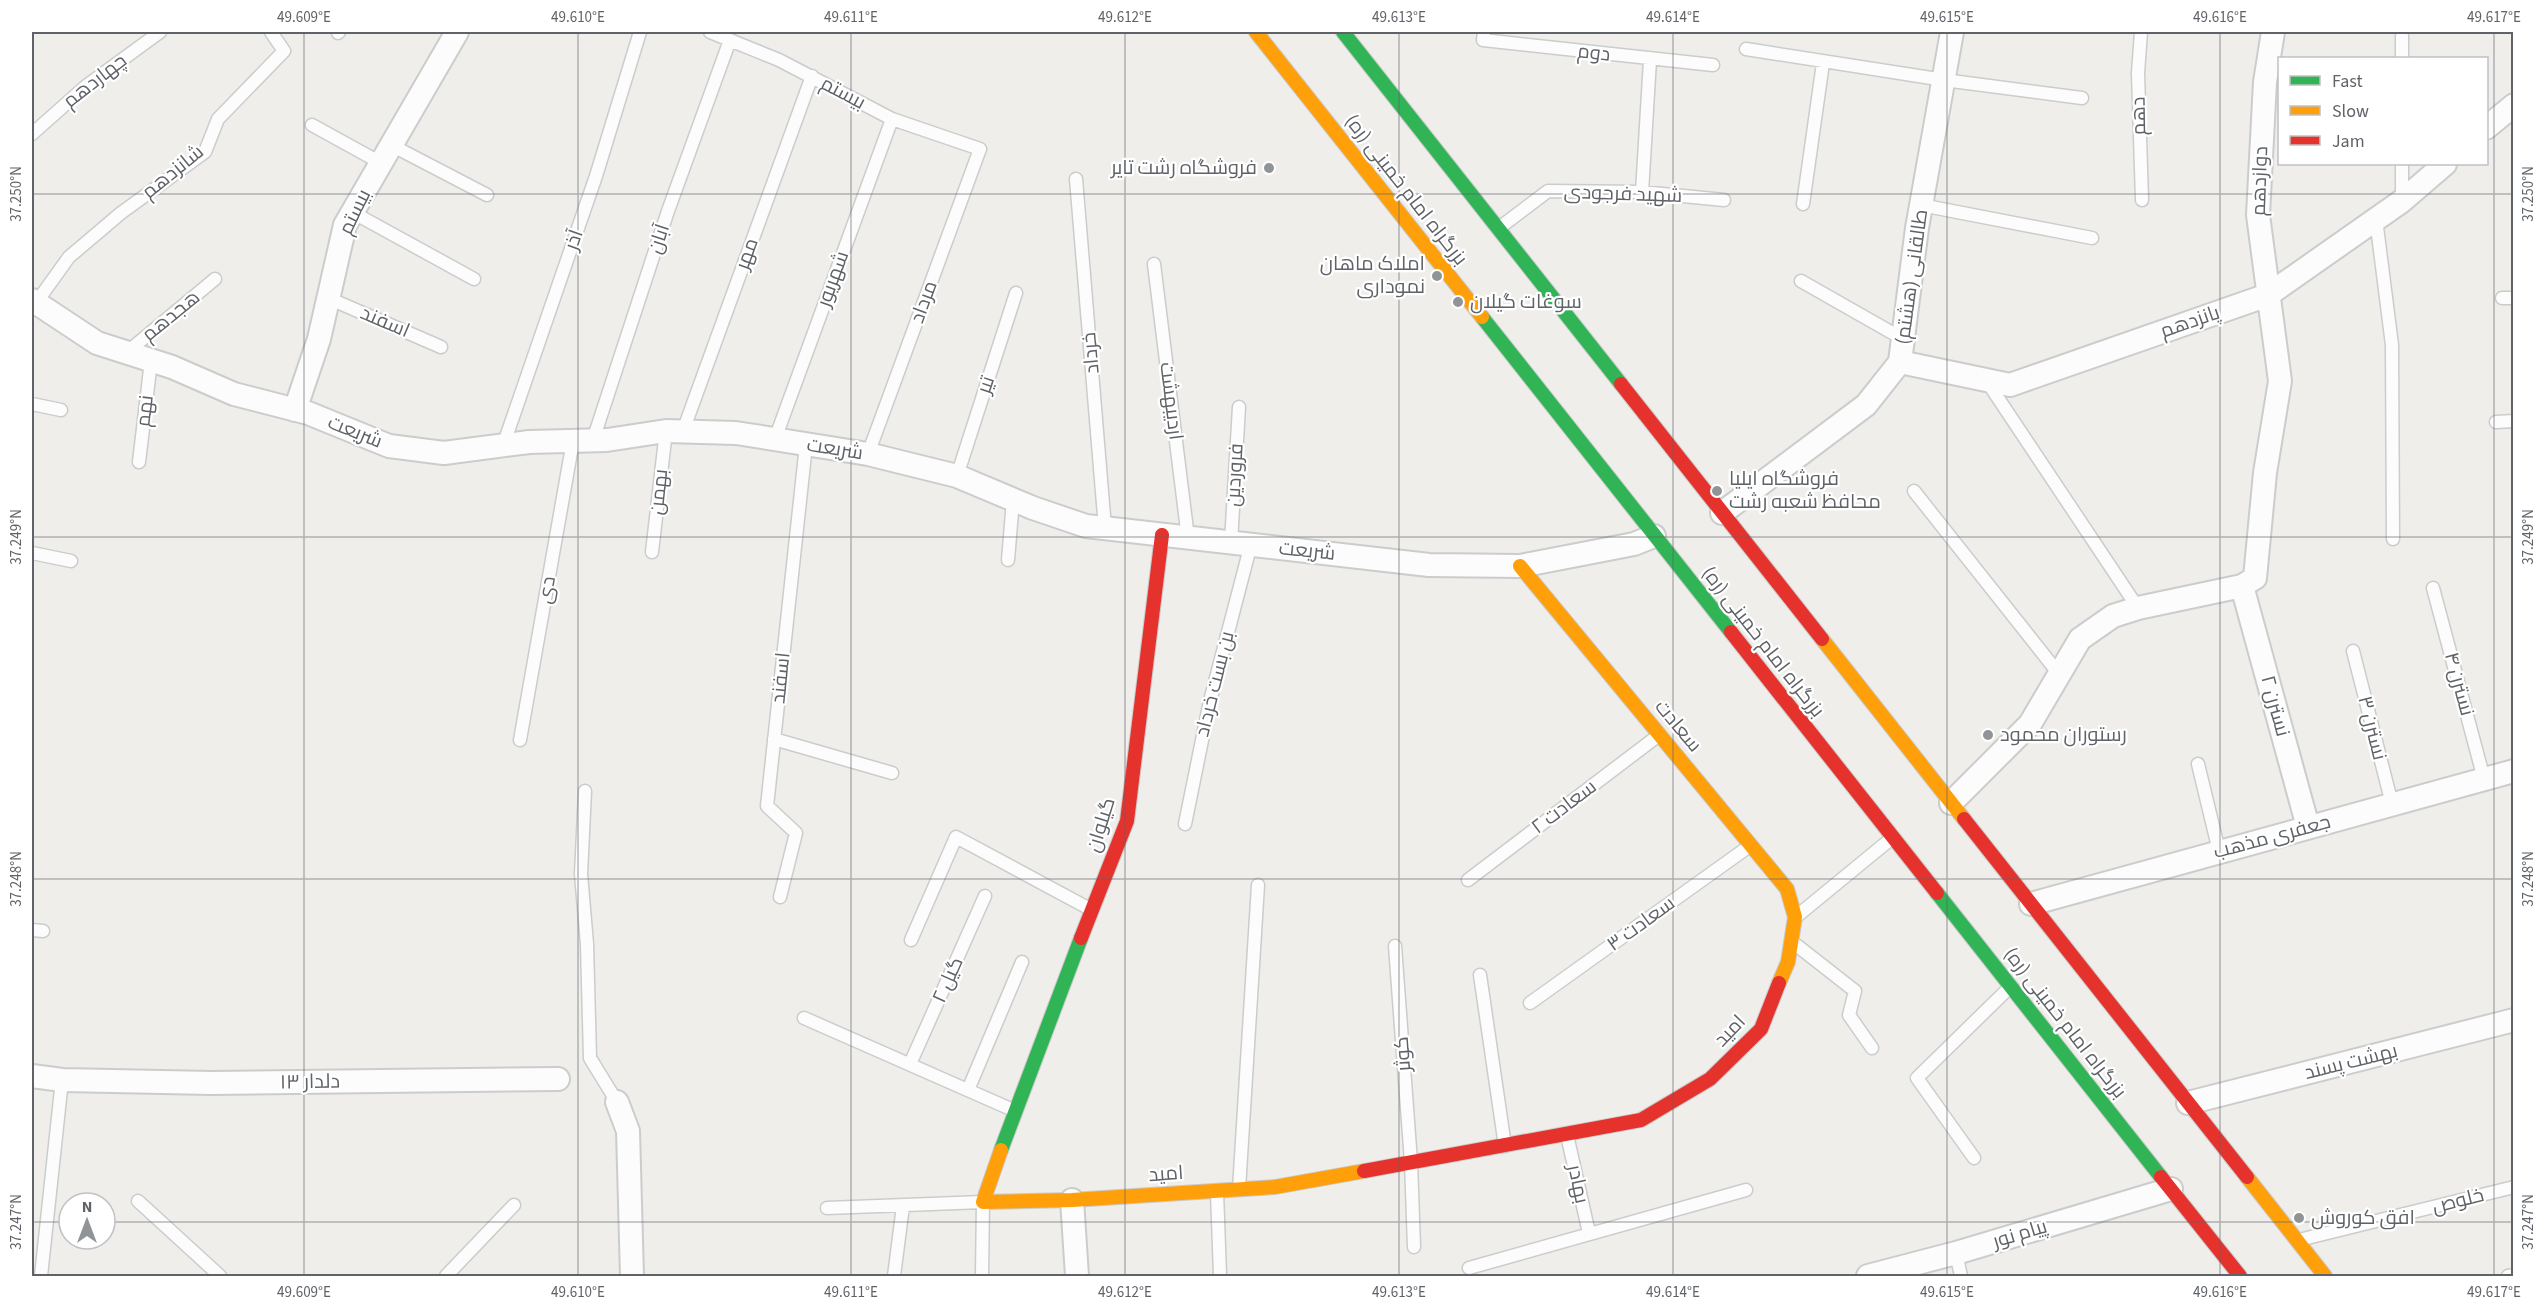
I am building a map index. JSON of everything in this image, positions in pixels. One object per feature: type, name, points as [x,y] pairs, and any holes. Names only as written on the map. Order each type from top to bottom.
[{"type":"main road","name":"بزرگراه امام خمینی (ره)","points":[[1256,32],[2240,1276]]},
{"type":"main road","points":[[1342,32],[2325,1276]]},
{"type":"main road","name":"گیلوان","points":[[983,1202],[1014,1110],[1127,821],[1162,535]]},
{"type":"main road","name":"سعادت","points":[[1520,566],[1752,844],[1787,889],[1796,917]]},
{"type":"main road","name":"امید","points":[[983,1202],[1072,1200],[1275,1187],[1505,1147],[1641,1120],[1710,1079],[1761,1029],[1788,962],[1796,917]]},
{"type":"street","name":"بیستم","points":[[295,410],[319,339],[345,225],[457,32]]},
{"type":"street","name":"طالقانی (هشتم)","points":[[1722,513],[1866,405],[1900,362],[1921,205],[1952,32]]},
{"type":"street","name":"دوازدهم","points":[[2242,586],[2255,578],[2265,472],[2280,381],[2258,215],[2265,82],[2273,32]]},
{"type":"street","points":[[2488,127],[2514,105]]},
{"type":"street","name":"پانزدهم","points":[[1900,362],[2010,385],[2268,295],[2402,201],[2444,165]]},
{"type":"street","name":"شریعت","points":[[34,301],[97,344],[151,361],[234,394],[295,410],[389,446],[444,453],[529,442],[583,440],[674,431],[736,433],[868,454],[957,476],[1013,500],[1086,526],[1429,565],[1520,566],[1634,544],[1654,536]]},
{"type":"street","points":[[1951,803],[2030,724],[2080,639],[2113,616],[2138,608],[2242,586]]},
{"type":"street","name":"نسترن ۲","points":[[2242,586],[2308,827]]},
{"type":"street","name":"جعفری مذهب","points":[[2031,904],[2514,771]]},
{"type":"street","name":"بهشت پسند","points":[[2188,1103],[2514,1020]]},
{"type":"street","name":"دلدار ۱۳","points":[[32,1076],[62,1080],[211,1083],[558,1079]]},
{"type":"street","points":[[617,1102],[628,1131],[632,1276]]},
{"type":"street","name":"پیام نور","points":[[1868,1276],[1956,1253],[2171,1189]]},
{"type":"street","points":[[1072,1200],[1077,1276]]},
{"type":"lane","name":"چهاردهم","points":[[32,134],[86,86],[160,32]]},
{"type":"lane","name":"شانزدهم","points":[[34,301],[69,257],[121,213],[205,152],[218,119],[284,51],[271,32]]},
{"type":"lane","name":"آذر","points":[[502,446],[596,176],[640,32]]},
{"type":"lane","name":"بیستم","points":[[710,32],[812,76],[892,119],[980,149]]},
{"type":"lane","points":[[745,32],[746,46]]},
{"type":"lane","name":"دوم","points":[[1484,32],[1483,40],[1650,60],[1713,65]]},
{"type":"lane","name":"دهم","points":[[2141,32],[2138,73],[2142,200]]},
{"type":"lane","points":[[2402,36],[2402,57]]},
{"type":"lane","name":"آبان","points":[[583,440],[730,40]]},
{"type":"lane","points":[[1746,49],[1823,63],[2082,98]]},
{"type":"lane","points":[[1642,192],[1650,60]]},
{"type":"lane","points":[[1803,204],[1823,63]]},
{"type":"lane","name":"مهر","points":[[674,431],[812,76]]},
{"type":"lane","name":"شهریور","points":[[775,439],[892,119]]},
{"type":"lane","points":[[312,125],[488,195]]},
{"type":"lane","name":"مرداد","points":[[868,454],[980,149]]},
{"type":"lane","points":[[2402,165],[2402,201]]},
{"type":"lane","name":"خرداد","points":[[1076,179],[1106,528]]},
{"type":"lane","name":"شهید فرجودی","points":[[1498,229],[1548,191],[1642,192],[1724,200]]},
{"type":"lane","points":[[1921,205],[2092,238]]},
{"type":"lane","points":[[352,212],[474,279]]},
{"type":"lane","points":[[2376,219],[2392,345],[2393,539]]},
{"type":"lane","name":"اردیبهشت","points":[[1154,264],[1188,538]]},
{"type":"lane","name":"هجدهم","points":[[126,353],[215,279]]},
{"type":"lane","points":[[1802,281],[1903,339]]},
{"type":"lane","name":"تیر","points":[[957,476],[1016,293]]},
{"type":"lane","name":"اسفند","points":[[328,298],[441,346]]},
{"type":"lane","name":"نهم","points":[[139,462],[151,361]]},
{"type":"lane","points":[[1985,379],[2138,608]]},
{"type":"lane","points":[[32,404],[61,410]]},
{"type":"lane","name":"فروردین","points":[[1239,407],[1241,543]]},
{"type":"lane","points":[[2496,422],[2514,421]]},
{"type":"lane","name":"بهمن","points":[[652,552],[674,431]]},
{"type":"lane","name":"دی","points":[[520,740],[583,440]]},
{"type":"lane","name":"اسفند","points":[[780,897],[796,833],[767,806],[806,445]]},
{"type":"lane","points":[[1914,491],[2059,674]]},
{"type":"lane","points":[[1008,560],[1013,500]]},
{"type":"lane","name":"بن بست خرداد","points":[[1185,824],[1241,543]]},
{"type":"lane","points":[[32,553],[71,561]]},
{"type":"lane","name":"نسترن ۴","points":[[2433,588],[2484,779]]},
{"type":"lane","name":"نسترن ۳","points":[[2353,651],[2392,804]]},
{"type":"lane","name":"سعادت ۲","points":[[1468,880],[1660,734]]},
{"type":"lane","points":[[774,739],[892,773]]},
{"type":"lane","points":[[2198,764],[2219,851]]},
{"type":"lane","points":[[585,791],[581,874],[587,944],[590,1058],[617,1102]]},
{"type":"lane","points":[[910,940],[956,837],[1092,910]]},
{"type":"lane","points":[[1796,917],[1893,837]]},
{"type":"lane","name":"سعادت ۳","points":[[1530,1003],[1752,844]]},
{"type":"lane","points":[[1239,1189],[1258,885]]},
{"type":"lane","name":"گیل ۲","points":[[910,1064],[985,896]]},
{"type":"lane","points":[[1791,941],[1855,991],[1849,1016],[1872,1048]]},
{"type":"lane","name":"کوثر","points":[[1395,946],[1411,1162],[1414,1247]]},
{"type":"lane","points":[[968,1090],[1022,962]]},
{"type":"lane","points":[[1480,975],[1505,1147]]},
{"type":"lane","points":[[1974,1158],[1917,1078],[2011,987]]},
{"type":"lane","points":[[804,1018],[1014,1110]]},
{"type":"lane","points":[[41,1276],[62,1080]]},
{"type":"lane","name":"بهادر","points":[[1567,1134],[1589,1233]]},
{"type":"lane","name":"خلوص","points":[[2297,1241],[2514,1187]]},
{"type":"lane","points":[[1217,1190],[1220,1275]]},
{"type":"lane","points":[[1469,1268],[1746,1190]]},
{"type":"lane","points":[[138,1201],[220,1276]]},
{"type":"lane","points":[[982,1276],[983,1202]]},
{"type":"lane","name":"امید","points":[[827,1208],[983,1202]]},
{"type":"lane","points":[[446,1276],[514,1205]]},
{"type":"lane","points":[[894,1276],[903,1206]]},
{"type":"lane","points":[[1956,1253],[1961,1276]]},
{"type":"lane","points":[[2508,1276],[2514,1275]]},
{"type":"traffic: fast","points":[[1343,32],[1621,384]]},
{"type":"traffic: fast","points":[[1482,317],[1731,632]]},
{"type":"traffic: fast","points":[[1937,893],[2161,1177]]},
{"type":"traffic: fast","points":[[1001,1150],[1081,938]]},
{"type":"traffic: slow","points":[[1256,32],[1482,317]]},
{"type":"traffic: slow","points":[[1520,566],[1787,889],[1795,917],[1788,962],[1779,983]]},
{"type":"traffic: slow","points":[[1822,639],[1964,819]]},
{"type":"traffic: slow","points":[[1001,1150],[983,1202],[1072,1200],[1275,1187],[1364,1171]]},
{"type":"traffic: slow","points":[[2247,1177],[2325,1276]]},
{"type":"traffic: jam","points":[[1621,384],[1822,639]]},
{"type":"traffic: jam","points":[[1081,938],[1127,821],[1162,535]]},
{"type":"traffic: jam","points":[[1731,632],[1937,893]]},
{"type":"traffic: jam","points":[[1964,819],[2247,1177]]},
{"type":"traffic: jam","points":[[1364,1171],[1641,1120],[1710,1079],[1761,1029],[1779,983]]},
{"type":"traffic: jam","points":[[2161,1177],[2240,1276]]},
{"type":"place","name":"فروشگاه رشت تاير","points":[[1269,168]]},
{"type":"place","name":"املاک ماهان نموداری","points":[[1437,276]]},
{"type":"place","name":"سوغات گیلان","points":[[1458,302]]},
{"type":"place","name":"فروشگاه ایلیا محافظ شعبه رشت","points":[[1717,491]]},
{"type":"place","name":"رستوران محمود","points":[[1988,735]]},
{"type":"place","name":"افق کوروش","points":[[2299,1218]]}]
